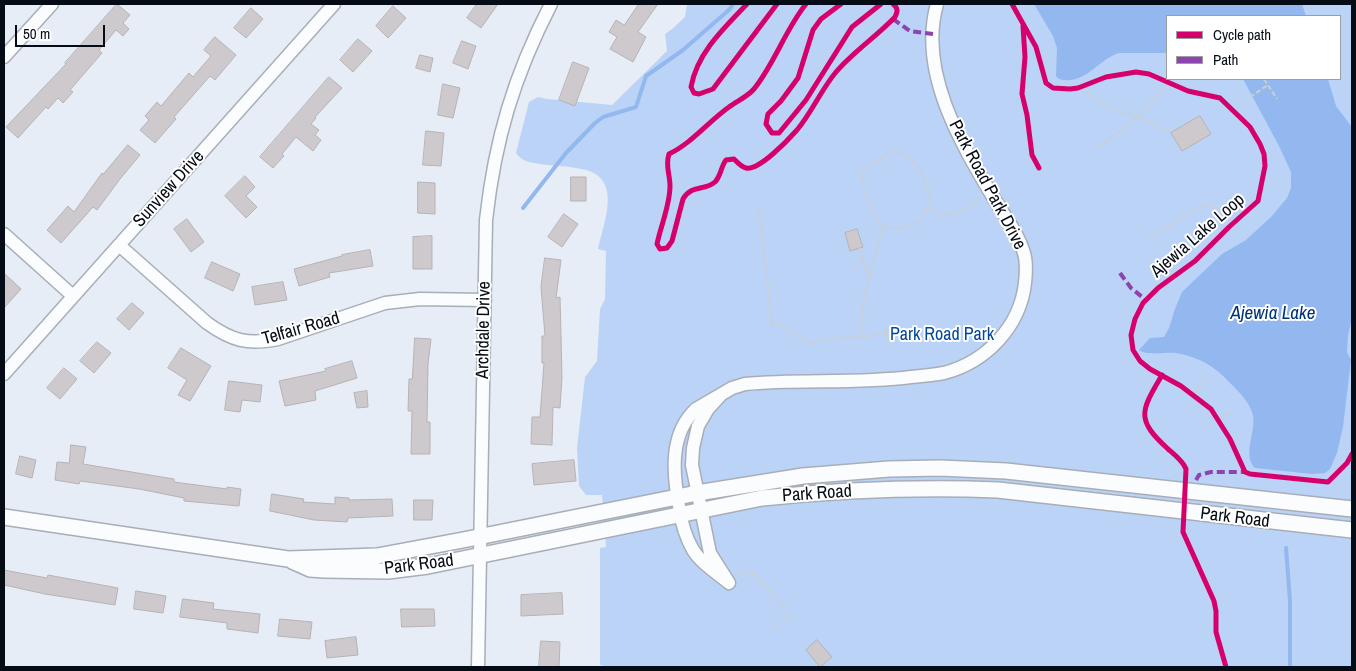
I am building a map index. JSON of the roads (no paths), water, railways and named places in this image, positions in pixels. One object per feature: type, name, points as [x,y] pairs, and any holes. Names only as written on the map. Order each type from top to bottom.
[{"type":"main road","name":"Park Road","points":[[4,517],[288,559],[376,556],[697,493],[803,476],[889,469],[1006,470],[1352,509]]},
{"type":"main road","name":"Park Road","points":[[288,559],[310,569],[353,571],[420,567],[479,557],[762,498],[809,493],[955,488],[998,490],[1352,530]]},
{"type":"street","points":[[4,57],[52,4]]},
{"type":"street","name":"Sunview Drive","points":[[4,374],[334,4]]},
{"type":"street","name":"Archdale Drive","points":[[478,667],[486,220],[490,181],[506,109],[536,33],[551,4]]},
{"type":"street","name":"Park Road Park Drive","points":[[720,396],[708,409],[696,432],[692,458],[697,493],[710,553],[729,583],[696,554],[685,534],[680,515],[674,460],[682,430],[687,419],[696,409],[738,385],[869,382],[944,373],[962,367],[979,357],[995,345],[1009,327],[1023,297],[1026,269],[1024,254],[1012,227],[964,148],[948,112],[938,78],[933,48],[933,24],[937,4]]},
{"type":"street","points":[[4,234],[73,296]]},
{"type":"street","name":"Telfair Road","points":[[119,244],[207,323],[221,333],[245,341],[262,342],[278,339],[385,303],[414,300],[485,300]]},
{"type":"water","points":[[1034,4],[1302,4],[1306,15],[1166,15],[1166,53],[1119,53],[1111,56],[1084,76],[1068,80],[1059,79],[1056,76],[1057,48],[1053,36]]},
{"type":"water","name":"Ajewia Lake","points":[[1244,80],[1328,80],[1336,106],[1352,127],[1352,318],[1348,335],[1347,352],[1351,360],[1343,427],[1337,453],[1330,469],[1325,473],[1312,474],[1255,468],[1251,463],[1249,450],[1253,422],[1252,411],[1236,389],[1218,371],[1199,360],[1176,353],[1152,353],[1139,350],[1150,338],[1164,337],[1182,292],[1222,254],[1246,240],[1271,217],[1287,198],[1291,188],[1291,172]]},
{"type":"waterway","points":[[523,208],[566,153],[595,123],[603,117],[636,107],[646,76],[683,50],[730,9],[733,4]]},
{"type":"waterway","points":[[1286,548],[1290,601],[1290,667]]},
{"type":"park label","name":"Park Road Park","points":[[942,335]]}]
